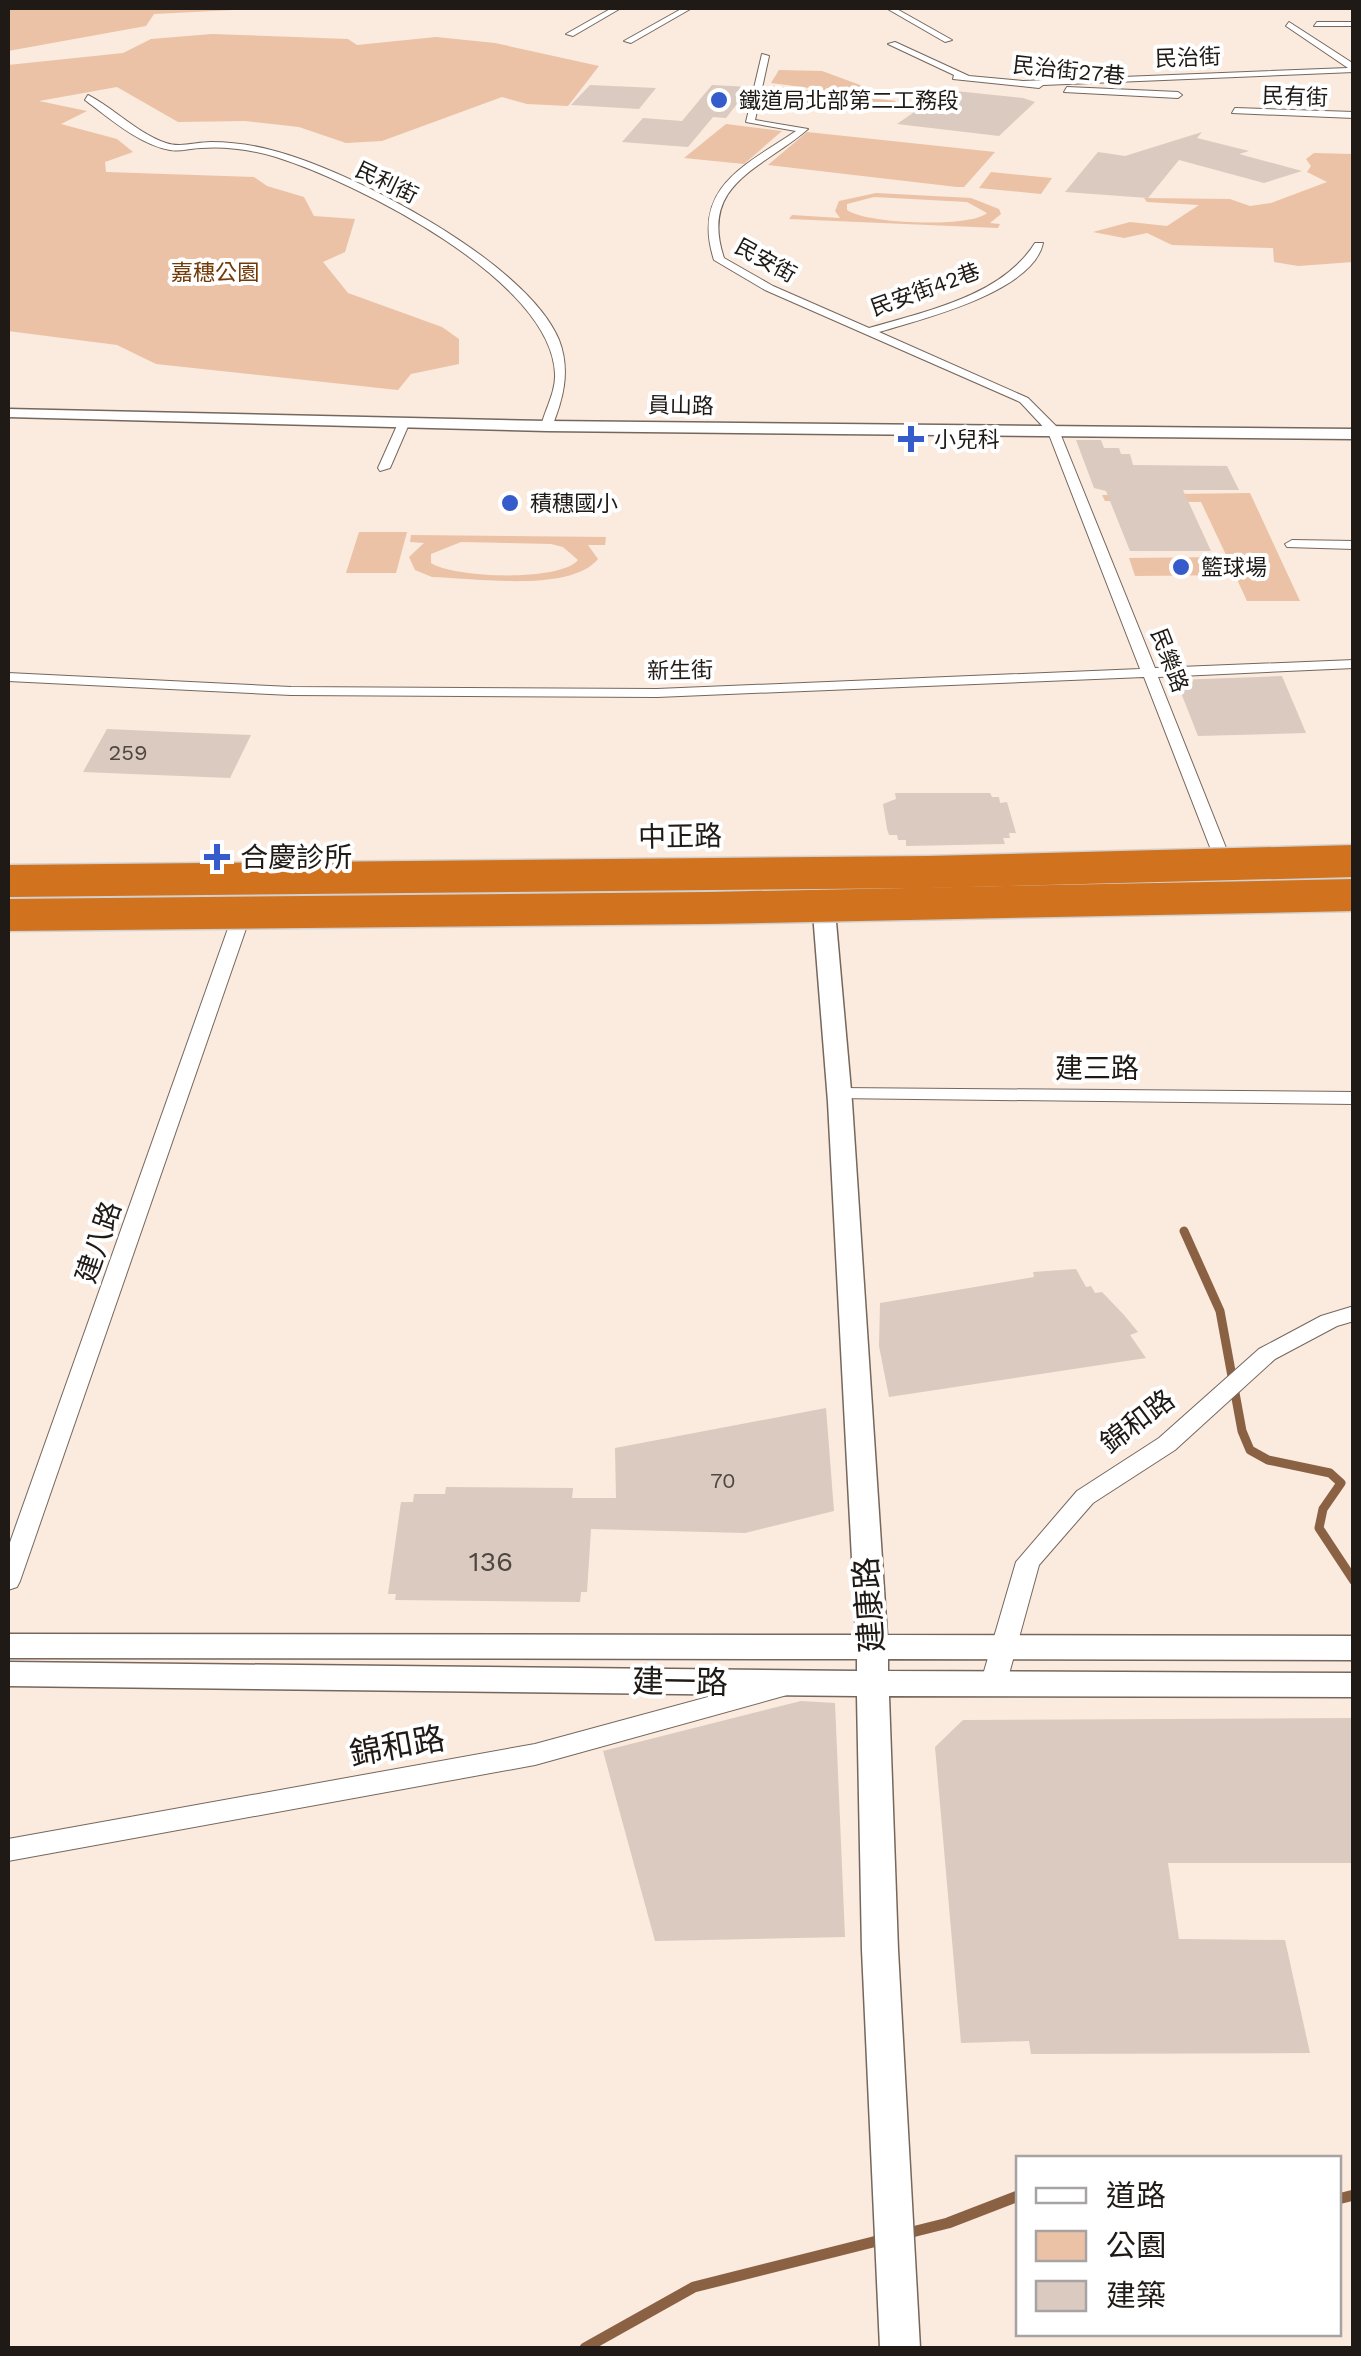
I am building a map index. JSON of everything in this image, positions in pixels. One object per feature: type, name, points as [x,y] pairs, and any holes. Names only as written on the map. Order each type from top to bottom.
[{"type":"highway","points":[[8,881],[928,872],[1354,861]]},
{"type":"highway","points":[[8,915],[708,908],[1354,895]]},
{"type":"main road","name":"中正路","points":[[8,927],[240,920],[822,890],[1221,854],[1354,850]]},
{"type":"main road","name":"中正路","points":[[8,871],[822,890],[1240,908],[1354,905]]},
{"type":"main road","points":[[822,890],[1354,878]]},
{"type":"street","points":[[570,34],[618,8]]},
{"type":"street","points":[[628,41],[688,8]]},
{"type":"street","points":[[890,8],[948,40]]},
{"type":"street","points":[[1289,24],[1354,69]]},
{"type":"street","points":[[1317,24],[1354,24]]},
{"type":"street","name":"民治街27巷","points":[[892,44],[961,77],[1127,95],[1178,95]]},
{"type":"street","points":[[1320,45],[1337,46]]},
{"type":"street","name":"民安街","points":[[765,56],[750,122],[804,130],[716,197],[712,210],[719,260],[769,288],[1024,400],[1054,431]]},
{"type":"street","name":"民治街","points":[[1025,83],[1354,69]]},
{"type":"street","name":"民利街","points":[[88,98],[128,127],[168,148],[205,144],[286,157],[392,204],[440,231],[511,286],[542,319],[561,372],[547,426]]},
{"type":"street","name":"民有街","points":[[1235,111],[1354,115]]},
{"type":"street","name":"民安街42巷","points":[[868,332],[987,290],[1032,260],[1040,245]]},
{"type":"street","name":"員山路","points":[[8,413],[403,424],[1354,434]]},
{"type":"street","points":[[384,468],[403,424]]},
{"type":"street","name":"民樂路","points":[[1054,431],[1240,908]]},
{"type":"street","points":[[1292,544],[1354,545]]},
{"type":"street","name":"新生街","points":[[8,677],[291,690],[657,693],[1354,664]]},
{"type":"street","name":"建康路","points":[[822,890],[840,1094],[872,1648],[880,1950],[900,2348]]},
{"type":"street","name":"建八路","points":[[8,1581],[240,920]]},
{"type":"street","name":"建三路","points":[[840,1094],[1354,1098]]},
{"type":"street","name":"錦和路","points":[[993,1684],[1028,1562],[1085,1497],[1167,1444],[1267,1354],[1329,1321],[1354,1313]]},
{"type":"street","name":"建一路","points":[[8,1646],[1354,1648]]},
{"type":"street","name":"建一路","points":[[8,1674],[793,1684],[1354,1685]]},
{"type":"street","name":"錦和路","points":[[8,1850],[128,1825],[504,1762],[793,1684]]},
{"type":"green space","points":[[8,8],[254,9],[154,14],[146,26],[8,51]]},
{"type":"green space","name":"嘉穗公園","points":[[212,34],[348,39],[357,45],[436,37],[495,43],[599,66],[568,106],[527,104],[502,97],[382,141],[346,143],[299,127],[245,121],[178,122],[117,87],[39,101],[87,111],[61,124],[117,139],[133,152],[105,162],[106,172],[254,177],[267,186],[304,197],[314,216],[355,219],[345,252],[323,262],[348,293],[442,327],[459,339],[459,364],[411,374],[398,390],[156,364],[117,345],[8,331],[8,65],[123,53],[151,39]]},
{"type":"green space","points":[[779,70],[822,71],[871,89],[863,95],[771,83]]},
{"type":"green space","points":[[770,86],[896,101],[885,109],[763,102]]},
{"type":"green space","points":[[726,124],[782,131],[744,164],[684,158]]},
{"type":"green space","points":[[807,132],[995,152],[964,187],[768,165]]},
{"type":"green space","points":[[1314,153],[1353,154],[1353,262],[1298,266],[1274,262],[1273,248],[1172,245],[1147,233],[1124,238],[1093,232],[1130,222],[1167,226],[1199,205],[1147,202],[1144,198],[1230,199],[1250,206],[1271,203],[1327,182],[1307,172],[1311,166],[1306,159]]},
{"type":"green space","points":[[991,172],[1052,178],[1041,194],[979,188]]},
{"type":"green space","points":[[876,193],[971,198],[999,209],[1001,214],[990,223],[1000,224],[998,228],[789,219],[792,215],[840,218],[835,211],[839,201]],"holes":[[[874,197],[967,202],[987,213],[961,221],[918,222],[875,218],[847,210],[847,204]]]},
{"type":"green space","points":[[1250,493],[1300,601],[1247,601],[1235,575],[1135,576],[1129,558],[1227,557],[1201,502],[1105,501],[1102,495]]},
{"type":"green space","points":[[359,532],[407,532],[396,573],[346,573]]},
{"type":"green space","points":[[411,535],[606,537],[605,545],[588,545],[598,559],[585,570],[544,580],[520,581],[432,577],[415,570],[409,557],[424,543],[410,542]],"holes":[[[461,542],[563,547],[578,560],[567,567],[530,575],[461,572],[431,563],[431,554]]]},
{"type":"building","points":[[590,85],[656,88],[639,109],[571,105]]},
{"type":"building","points":[[712,85],[750,87],[726,118],[713,117],[688,147],[622,142],[643,118],[682,121]]},
{"type":"building","points":[[946,90],[1035,102],[999,136],[897,124]]},
{"type":"building","points":[[1202,132],[1197,138],[1249,151],[1239,154],[1302,171],[1264,183],[1179,160],[1148,198],[1065,192],[1098,152],[1125,156]]},
{"type":"building","points":[[1076,440],[1101,440],[1104,448],[1119,448],[1121,454],[1130,454],[1133,465],[1227,466],[1239,490],[1183,490],[1211,551],[1130,551],[1106,491],[1094,488]]},
{"type":"building","points":[[1282,676],[1306,733],[1198,736],[1176,680]]},
{"type":"building","points":[[107,729],[251,735],[230,778],[83,772]]},
{"type":"building","points":[[895,793],[990,793],[999,797],[1000,803],[1007,802],[1016,833],[1003,838],[1005,844],[906,846],[906,840],[889,835],[887,829],[883,804],[896,799]]},
{"type":"building","points":[[1076,1269],[1086,1287],[1091,1286],[1095,1293],[1102,1292],[1138,1332],[1130,1335],[1146,1358],[889,1397],[879,1346],[880,1303],[1034,1277],[1033,1272]]},
{"type":"building","points":[[826,1408],[834,1511],[745,1533],[591,1529],[587,1592],[581,1592],[580,1602],[395,1600],[396,1594],[388,1594],[401,1502],[413,1502],[414,1494],[445,1494],[446,1487],[573,1488],[572,1498],[616,1498],[615,1448]]},
{"type":"building","points":[[801,1701],[835,1703],[845,1937],[655,1941],[603,1751]]},
{"type":"building","points":[[1354,1718],[1354,1863],[1168,1863],[1179,1939],[1285,1940],[1310,2053],[1031,2054],[1029,2041],[961,2043],[935,1747],[963,1720]]},
{"type":"waterway","points":[[1184,1231],[1220,1311],[1242,1431],[1250,1450],[1268,1460],[1330,1473],[1341,1483],[1323,1509],[1319,1528],[1354,1581]]},
{"type":"waterway","points":[[1341,2198],[1354,2195]]},
{"type":"waterway","points":[[904,2234],[948,2223],[1016,2197]]},
{"type":"waterway","points":[[585,2348],[694,2287],[881,2240]]},
{"type":"place","name":"鐵道局北部第二工務段","points":[[719,100]]},
{"type":"place","name":"小兒科","points":[[911,439]]},
{"type":"place","name":"積穗國小","points":[[510,503]]},
{"type":"place","name":"籃球場","points":[[1181,567]]},
{"type":"place","name":"合慶診所","points":[[217,857]]}]
